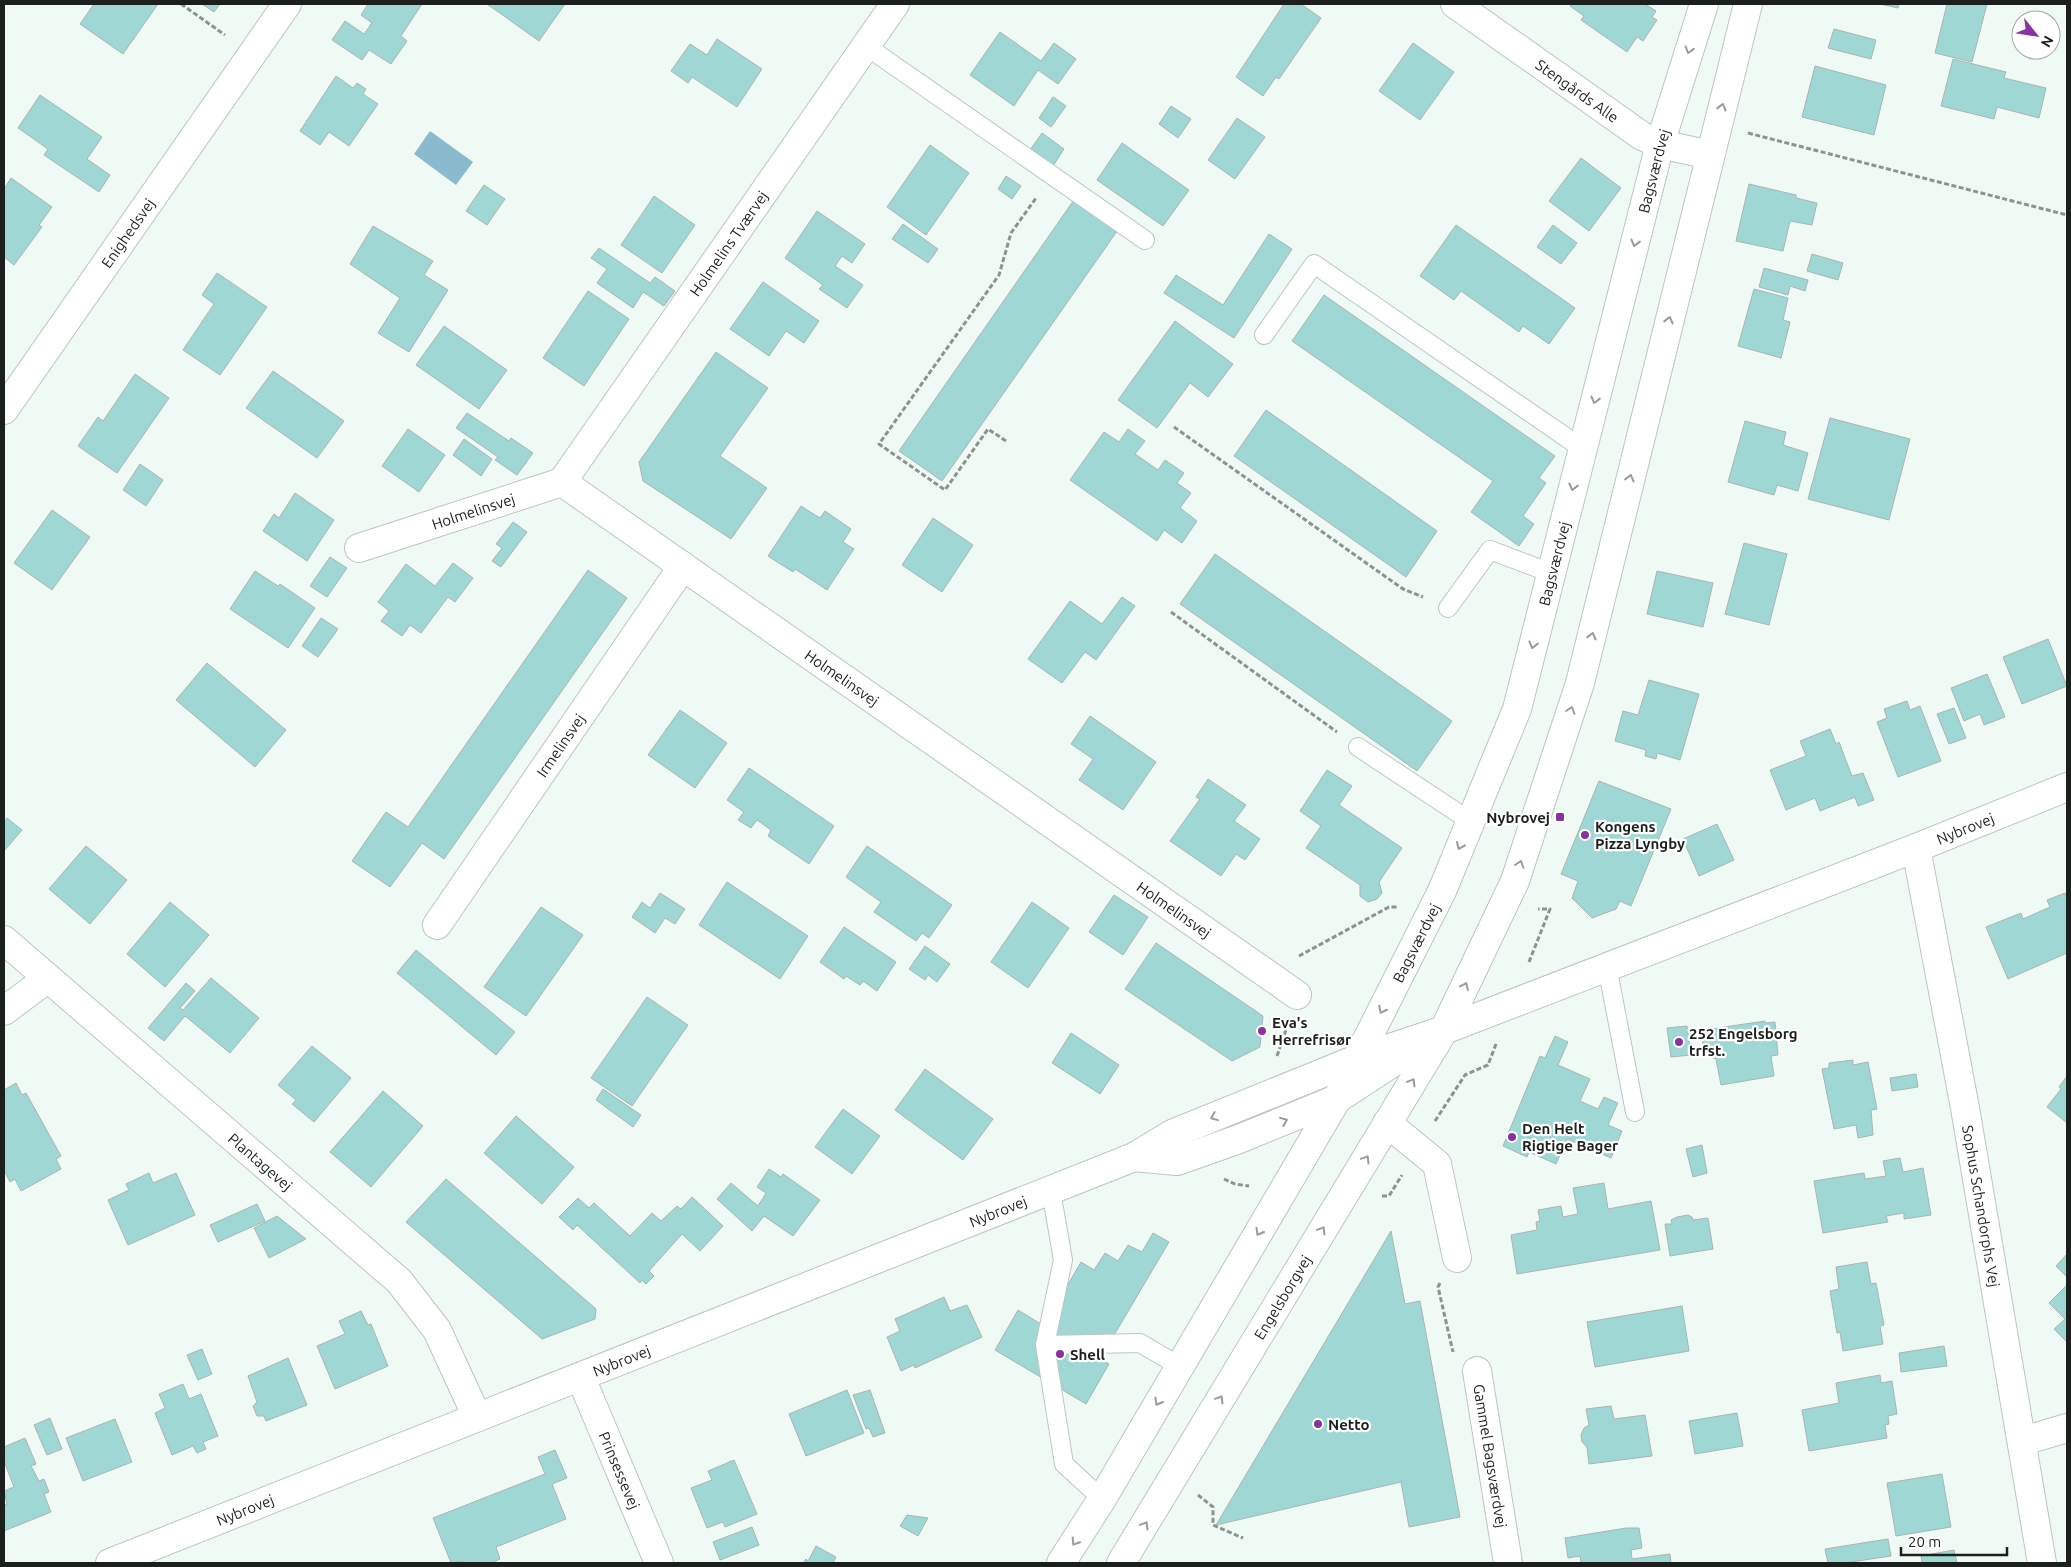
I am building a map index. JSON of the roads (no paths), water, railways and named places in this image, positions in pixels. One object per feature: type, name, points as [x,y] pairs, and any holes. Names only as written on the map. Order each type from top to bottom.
[{"type":"street","name":"Enighedsvej","points":[[4,410],[288,4]]},
{"type":"street","name":"Holmelins Tværvej","points":[[562,482],[895,4]]},
{"type":"street","name":"Stengårds Alle","points":[[1456,4],[1642,136],[1660,144],[1710,154]]},
{"type":"street","name":"Bagsværdvej","points":[[1337,1099],[1438,898],[1517,709],[1660,144],[1704,4]]},
{"type":"street","points":[[1444,1030],[1514,881],[1580,683],[1748,4]]},
{"type":"street","name":"Holmelinsvej","points":[[359,548],[562,482],[1297,994]]},
{"type":"street","name":"Irmelinsvej","points":[[437,925],[683,566]]},
{"type":"street","name":"Nybrovej","points":[[110,1563],[477,1416],[581,1378],[1134,1158],[1172,1134],[1357,1059],[1444,1030],[1916,848],[2067,787]]},
{"type":"street","name":"Sophus Schandorphs Vej","points":[[1916,848],[1966,1115],[2023,1441],[2042,1563]]},
{"type":"street","name":"Plantagevej","points":[[4,940],[399,1281],[436,1330],[477,1416]]},
{"type":"street","points":[[4,1011],[48,978]]},
{"type":"street","name":"Nybrovej","points":[[1134,1158],[1177,1161],[1239,1139],[1337,1099],[1444,1030]]},
{"type":"street","name":"Engelsborgvej","points":[[1122,1563],[1444,1030]]},
{"type":"street","points":[[1061,1563],[1102,1499],[1337,1099]]},
{"type":"street","points":[[1387,1123],[1437,1164],[1457,1258]]},
{"type":"street","name":"Gammel Bagsværdvej","points":[[1477,1371],[1508,1563]]},
{"type":"street","name":"Prinsessevej","points":[[581,1378],[659,1563]]},
{"type":"street","points":[[2023,1441],[2067,1428]]},
{"type":"lane","points":[[866,46],[1145,240]]},
{"type":"lane","points":[[1264,336],[1314,264],[1582,448]]},
{"type":"lane","points":[[1448,608],[1490,550],[1551,573]]},
{"type":"lane","points":[[1358,747],[1470,821]]},
{"type":"lane","points":[[1607,966],[1636,1112]]},
{"type":"lane","points":[[1051,1190],[1063,1260],[1045,1345],[1064,1464],[1102,1499]]},
{"type":"lane","points":[[1045,1345],[1140,1343],[1179,1366]]},
{"type":"water","points":[[430,131],[473,162],[456,185],[414,154]]},
{"type":"place","name":"Nybrovej","points":[[1560,817]]},
{"type":"place","name":"Kongens Pizza Lyngby","points":[[1585,835]]},
{"type":"place","name":"Eva's Herrefrisør","points":[[1262,1031]]},
{"type":"place","name":"252 Engelsborg trfst.","points":[[1679,1042]]},
{"type":"place","name":"Den Helt Rigtige Bager","points":[[1512,1137]]},
{"type":"place","name":"Shell","points":[[1060,1354]]},
{"type":"place","name":"Netto","points":[[1318,1424]]}]
